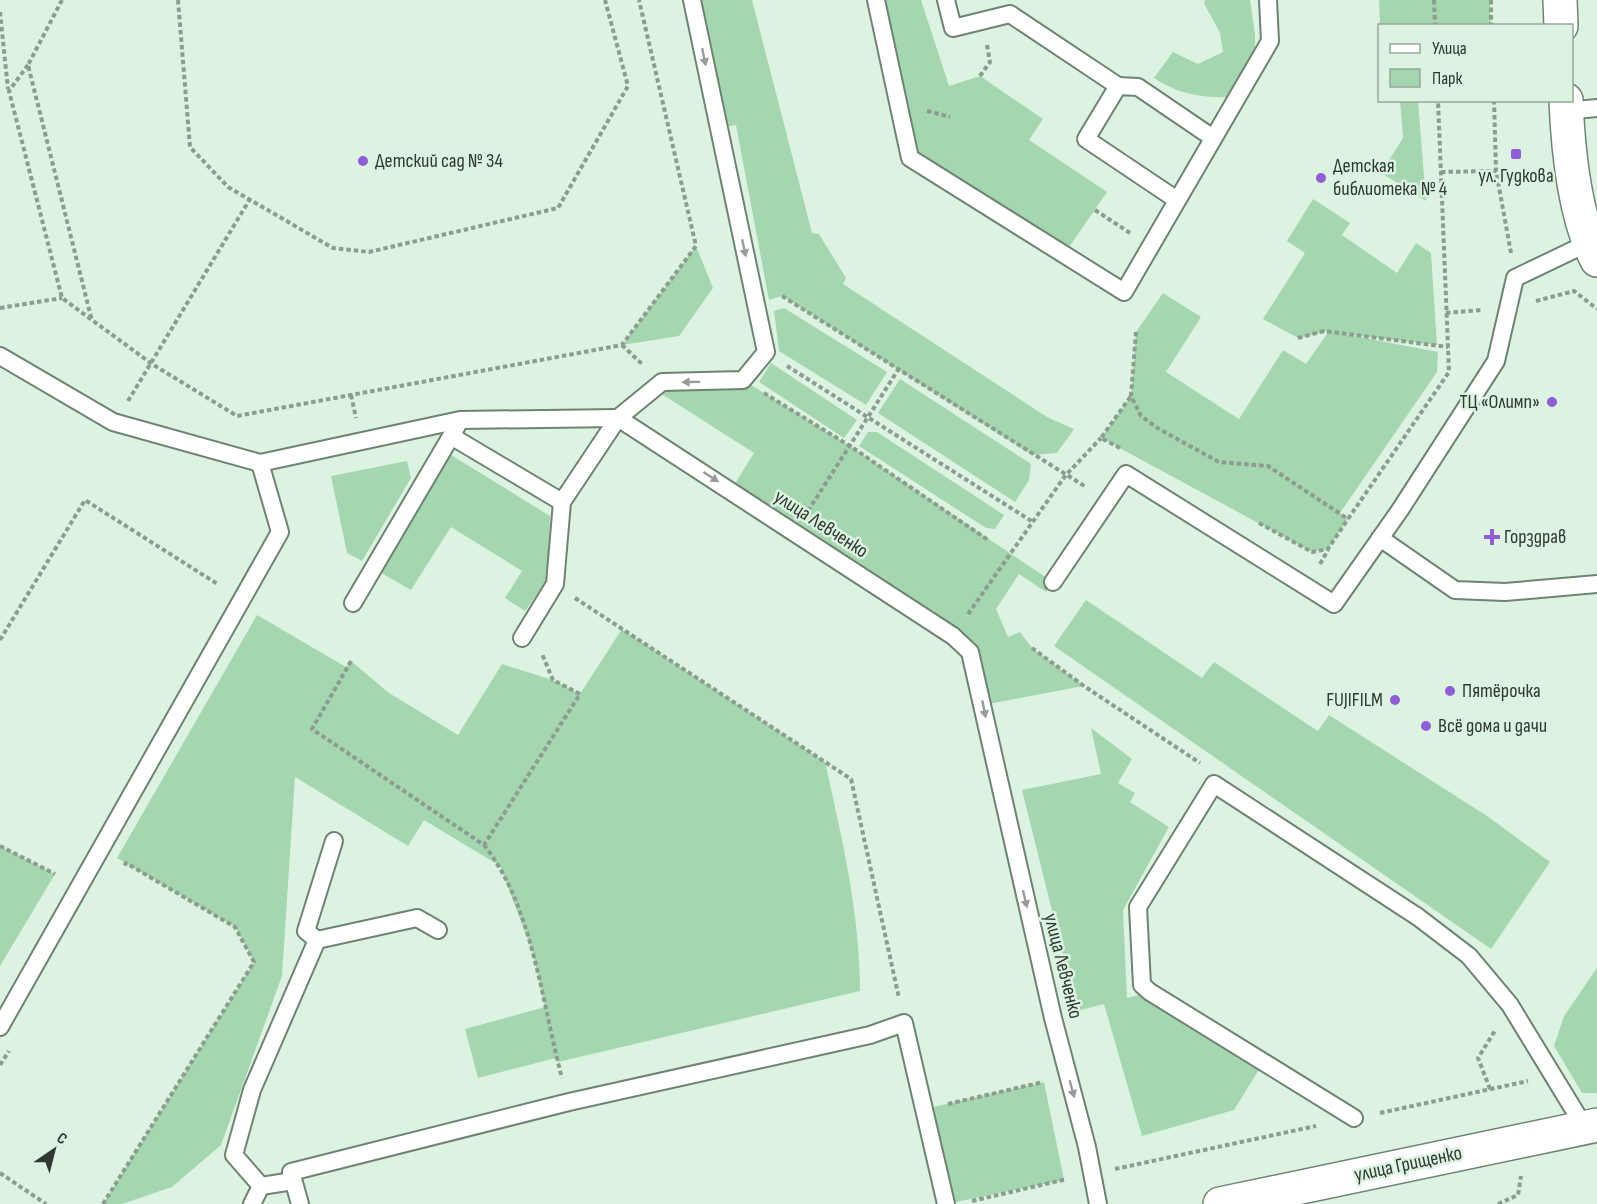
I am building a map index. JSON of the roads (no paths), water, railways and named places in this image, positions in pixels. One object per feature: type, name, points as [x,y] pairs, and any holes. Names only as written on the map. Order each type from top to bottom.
[{"type":"street","points":[[1560,0],[1561,24]]},
{"type":"street","points":[[1576,107],[1569,152],[1593,252]]},
{"type":"street","name":"улица Грищенко","points":[[1220,1204],[1296,1196],[1591,1126]]},
{"type":"lane","points":[[525,632],[555,584],[561,502],[618,417],[662,382],[743,380],[766,352],[692,0]]},
{"type":"lane","points":[[876,0],[910,158],[1124,292],[1270,40],[1269,0]]},
{"type":"lane","points":[[946,0],[952,28],[1010,14],[1118,86],[1138,87],[1213,138]]},
{"type":"lane","points":[[1118,86],[1086,140],[1178,200]]},
{"type":"lane","points":[[1053,582],[1126,474],[1334,604],[1496,361],[1515,278],[1593,252]]},
{"type":"lane","points":[[0,356],[113,422],[260,464],[460,420],[618,417]]},
{"type":"lane","name":"улица Левченко","points":[[618,417],[953,636],[970,652],[1000,792],[1098,1204]]},
{"type":"lane","points":[[353,603],[460,420]]},
{"type":"lane","points":[[451,436],[561,502]]},
{"type":"lane","points":[[0,1027],[279,532],[260,464]]},
{"type":"lane","points":[[1380,538],[1455,590],[1505,592],[1597,584]]},
{"type":"lane","points":[[1354,1118],[1142,985],[1138,907],[1214,784],[1418,917],[1469,956],[1510,1005],[1551,1077],[1591,1126]]},
{"type":"lane","points":[[317,940],[306,931],[334,841]]},
{"type":"lane","points":[[317,940],[417,918],[438,930]]},
{"type":"lane","points":[[261,1185],[234,1155],[252,1090],[317,940]]},
{"type":"lane","points":[[300,1204],[291,1172],[569,1102],[870,1035],[904,1023],[946,1204]]},
{"type":"lane","points":[[261,1185],[293,1181]]},
{"type":"lane","points":[[252,1204],[261,1185]]},
{"type":"place","name":"ул. Гудкова","points":[[1516,154]]},
{"type":"place","name":"Детский сад № 34","points":[[363,161]]},
{"type":"place","name":"Детская библиотека № 4","points":[[1321,178]]},
{"type":"place","name":"ТЦ «Олимп»","points":[[1552,402]]},
{"type":"place","name":"Горздрав","points":[[1492,537]]},
{"type":"place","name":"Пятёрочка","points":[[1450,691]]},
{"type":"place","name":"FUJIFILM","points":[[1395,700]]},
{"type":"place","name":"Всё дома и дачи","points":[[1426,726]]}]
